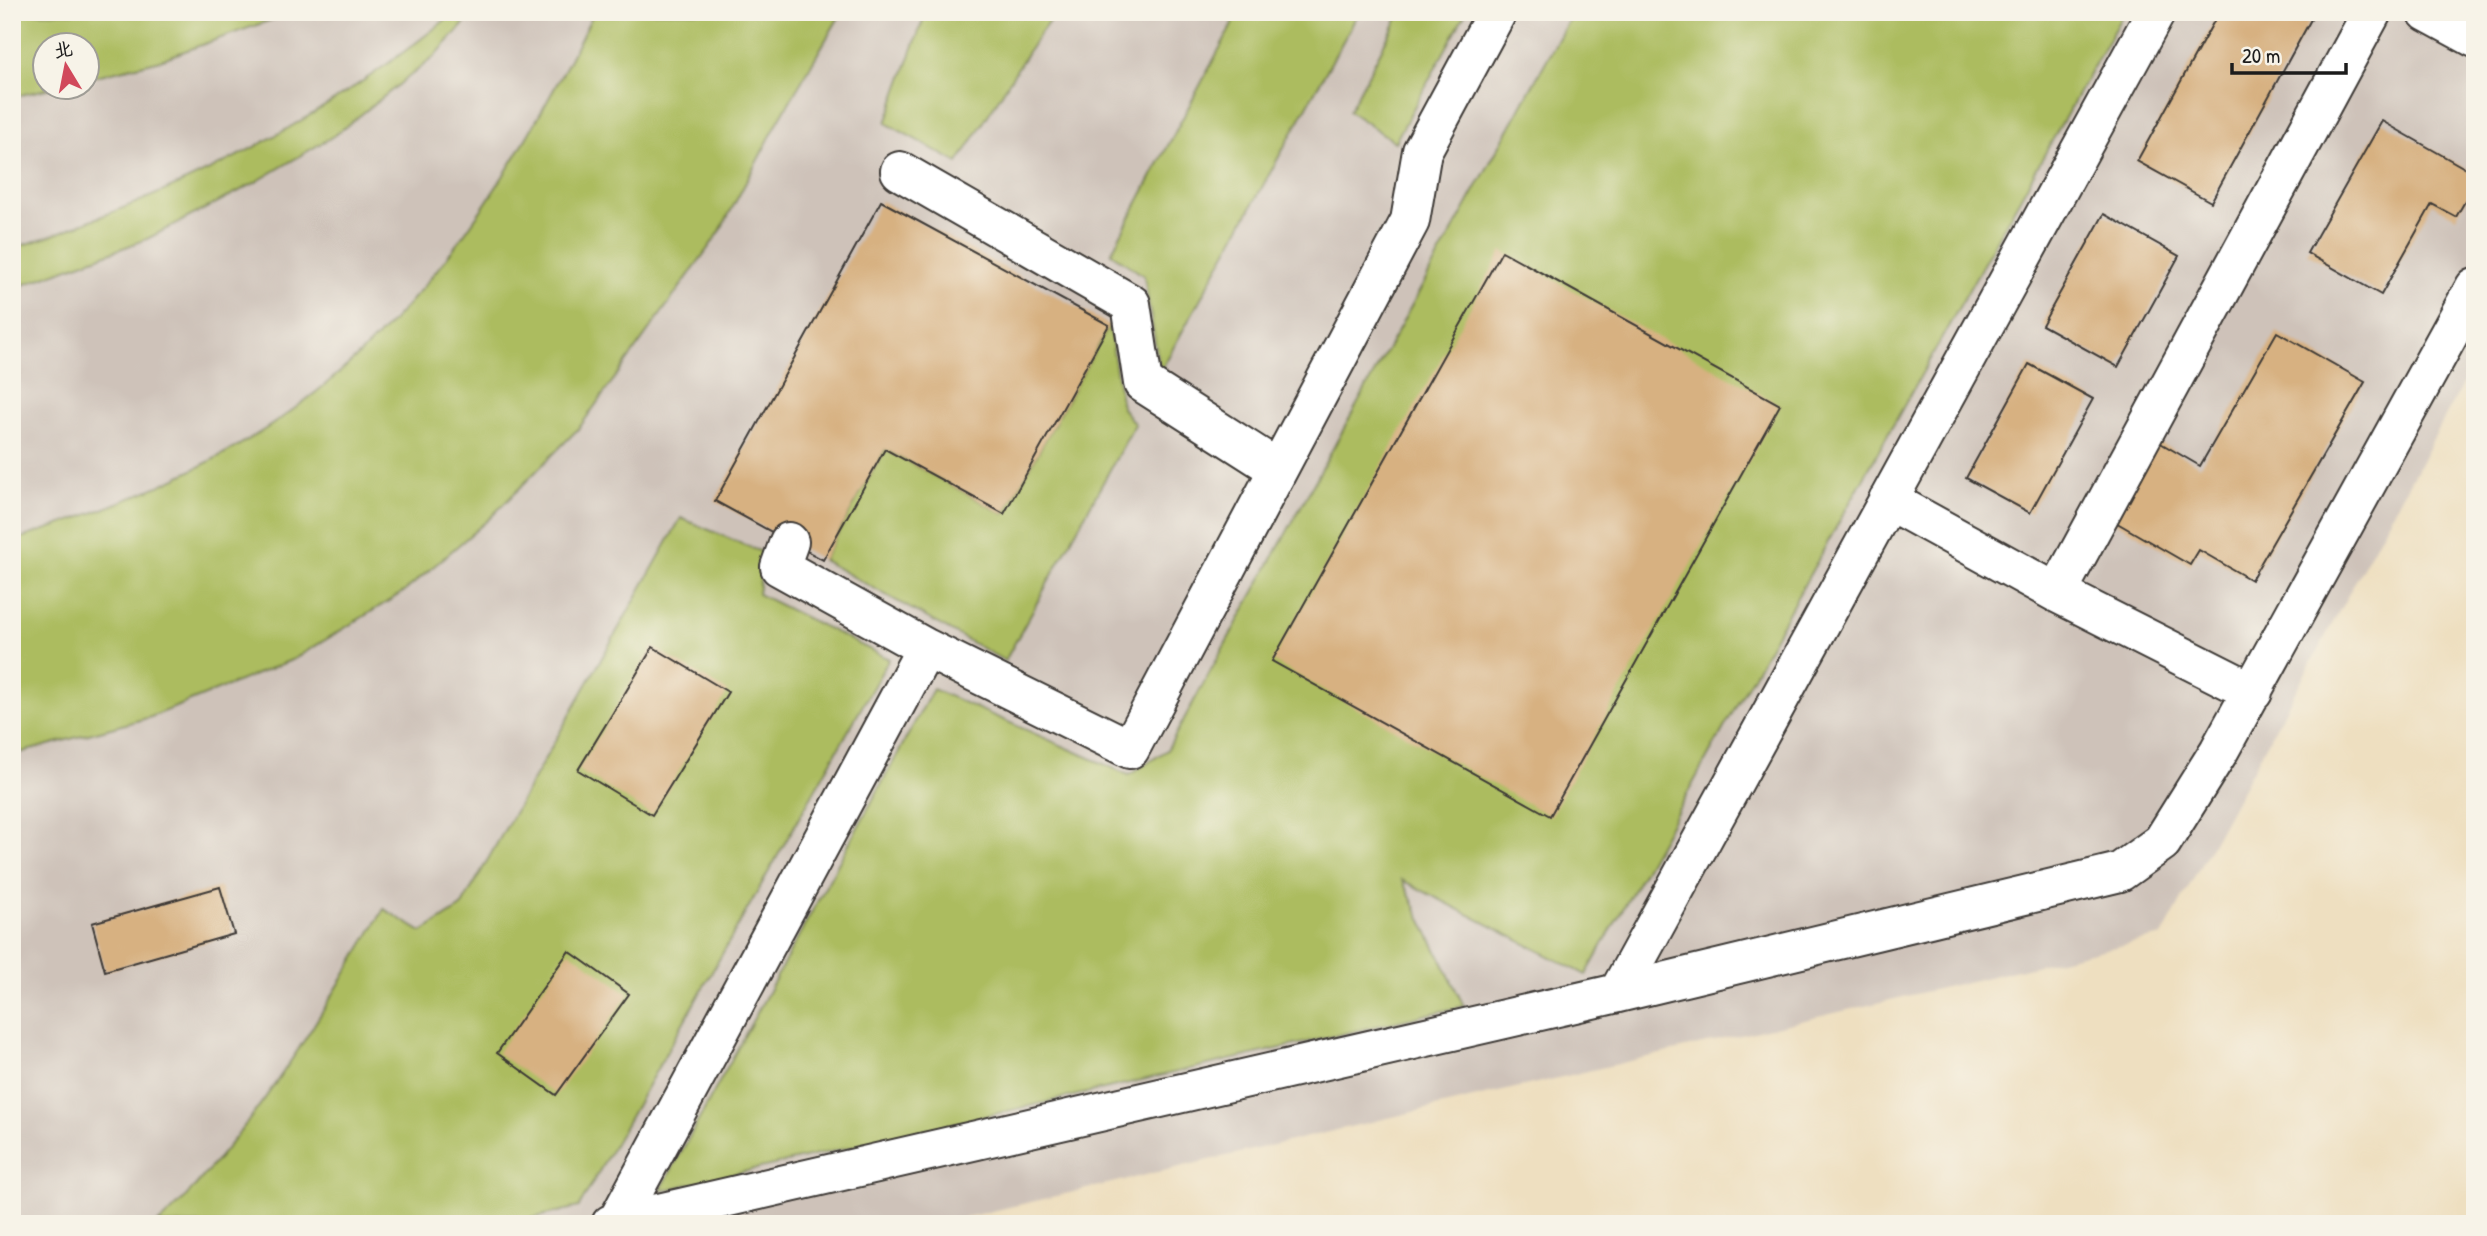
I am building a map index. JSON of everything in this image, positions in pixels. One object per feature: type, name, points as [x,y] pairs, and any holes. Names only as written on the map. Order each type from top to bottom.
[{"type":"lane","points":[[789,542],[780,567],[926,648],[1130,748],[1276,468],[1410,221],[1422,151],[1497,12]]},
{"type":"lane","points":[[1618,993],[2156,12]]},
{"type":"lane","points":[[2057,593],[2372,12]]},
{"type":"lane","points":[[2427,12],[2475,38]]},
{"type":"lane","points":[[900,171],[1130,304],[1143,383],[1276,468]]},
{"type":"lane","points":[[614,1223],[1618,993],[2120,872],[2162,842],[2253,692],[2475,288]]},
{"type":"lane","points":[[1888,500],[2057,593],[2253,692]]},
{"type":"lane","points":[[614,1223],[926,648]]},
{"type":"shaded area","points":[[12,12],[2475,12],[2475,362],[2162,936],[937,1224],[12,1224]]},
{"type":"green space","points":[[293,12],[157,61],[102,75],[102,32],[32,32],[32,92],[12,97],[12,13]]},
{"type":"green space","points":[[455,12],[475,12],[434,57],[335,135],[251,185],[147,239],[12,289],[12,248],[146,198],[240,155],[329,104],[414,45]]},
{"type":"green space","points":[[594,12],[842,12],[779,120],[719,233],[579,428],[490,518],[405,591],[294,659],[151,717],[12,755],[12,541],[85,516],[159,486],[230,451],[294,409],[343,369],[389,326],[430,279],[468,229],[535,124]]},
{"type":"green space","points":[[926,12],[1056,12],[958,163],[886,123]]},
{"type":"green space","points":[[1239,12],[1359,12],[1160,372],[1144,276],[1111,253]]},
{"type":"green space","points":[[1401,12],[1466,12],[1395,142],[1349,111]]},
{"type":"green space","points":[[1573,12],[2124,12],[1586,975],[1402,880],[1464,1006],[660,1191],[933,689],[1129,775],[1167,750]]},
{"type":"green space","points":[[1109,325],[1122,408],[1135,424],[1005,661],[823,560],[885,449],[1004,514]]},
{"type":"green space","points":[[681,518],[764,553],[758,594],[889,659],[579,1207],[508,1224],[157,1224],[193,1189],[260,1105],[304,1041],[384,909],[422,932],[461,907]]},
{"type":"building","points":[[2219,12],[2315,12],[2211,202],[2137,161]]},
{"type":"building","points":[[2382,121],[2475,174],[2475,184],[2456,217],[2432,204],[2381,295],[2307,253]]},
{"type":"building","points":[[881,201],[1109,325],[1004,514],[885,449],[823,560],[715,501]]},
{"type":"building","points":[[2104,214],[2179,256],[2118,367],[2042,325]]},
{"type":"building","points":[[1502,251],[1780,405],[1550,816],[1272,661]]},
{"type":"building","points":[[2277,332],[2365,382],[2251,580],[2199,550],[2190,565],[2112,520],[2157,441],[2200,466]]},
{"type":"building","points":[[2029,364],[2093,399],[2030,513],[1966,478]]},
{"type":"building","points":[[653,647],[728,692],[652,815],[578,770]]},
{"type":"building","points":[[220,887],[234,934],[105,971],[92,923]]},
{"type":"building","points":[[569,951],[629,994],[556,1095],[497,1053]]}]
